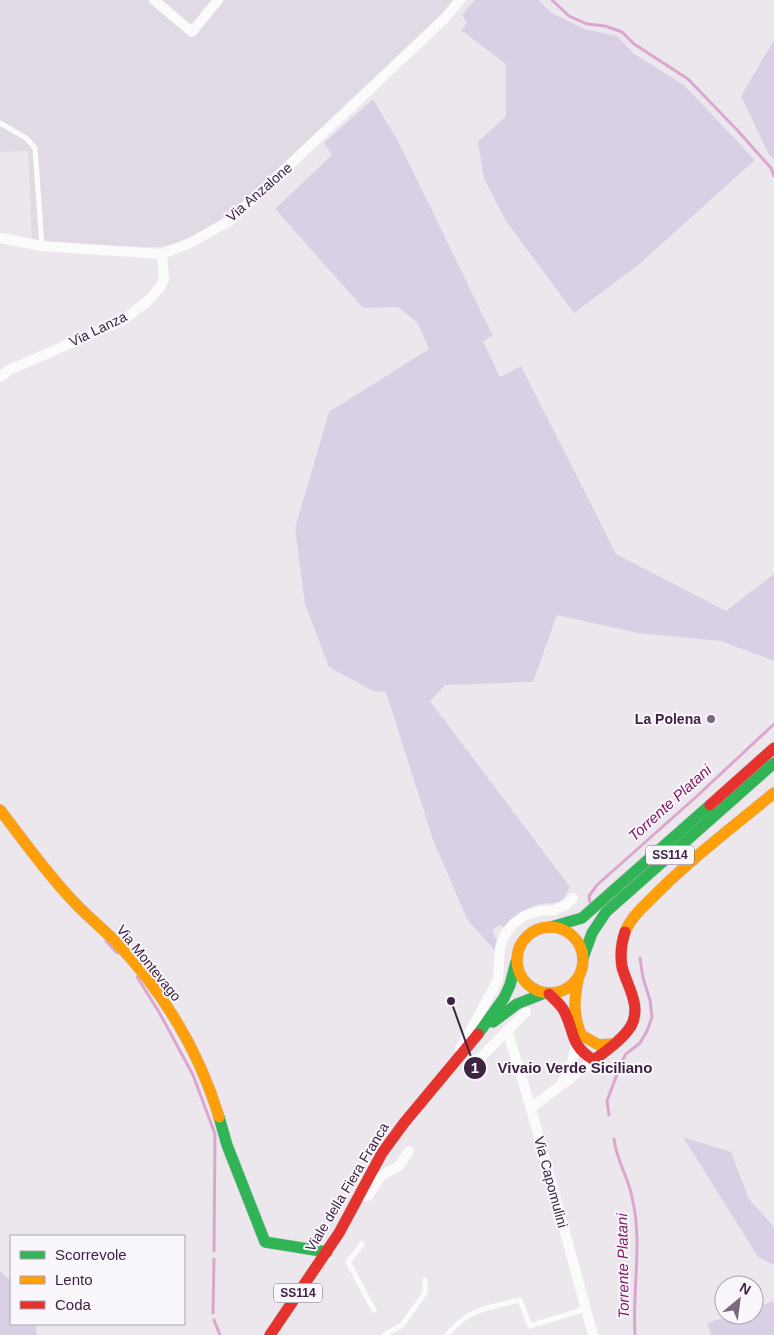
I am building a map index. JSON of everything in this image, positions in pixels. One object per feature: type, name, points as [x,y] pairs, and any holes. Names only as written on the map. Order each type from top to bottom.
[{"type":"main road","name":"SS114","points":[[551,927],[582,918],[774,748]]},
{"type":"main road","name":"SS114","points":[[583,958],[587,942],[594,927],[606,912],[774,763]]},
{"type":"main road","points":[[516,962],[519,973],[525,983],[534,990],[547,993],[563,1010],[576,1047],[582,1054],[594,1060],[624,1035],[634,1018],[636,1009],[634,998],[623,969],[620,954],[626,927],[633,916],[676,873],[774,794]]},
{"type":"main road","name":"Via Montevago","points":[[0,810],[39,861],[74,902],[116,942],[164,1000],[198,1058],[227,1145],[265,1242],[327,1252]]},
{"type":"main road","points":[[476,1037],[504,998],[510,986],[518,948],[527,936],[536,930],[551,927],[562,929],[572,935],[580,947],[583,958],[582,969],[573,1005],[574,1017],[581,1035],[598,1045],[612,1044]]},
{"type":"main road","points":[[476,1037],[512,1008],[532,997],[563,991],[573,985],[578,979]]},
{"type":"main road","name":"Viale della Fiera Franca","points":[[270,1335],[327,1252],[382,1153],[452,1063],[476,1037]]},
{"type":"street","points":[[154,0],[192,32],[218,0]]},
{"type":"street","name":"Via Anzalone","points":[[0,238],[42,246],[162,254],[190,243],[231,220],[437,26],[460,0]]},
{"type":"street","name":"Via Lanza","points":[[0,377],[9,370],[122,321],[149,300],[161,286],[164,279],[162,254]]},
{"type":"street","points":[[452,1063],[498,980],[500,948],[504,936],[513,924],[524,916],[540,911],[555,910],[573,898]]},
{"type":"street","points":[[480,1058],[526,1012]]},
{"type":"street","name":"Via Capomulini","points":[[508,1030],[532,1108],[593,1335]]},
{"type":"street","points":[[532,1108],[594,1060],[585,1047],[581,1035]]},
{"type":"street","points":[[560,1087],[570,1069],[576,1047]]},
{"type":"street","points":[[358,1196],[368,1196],[381,1176],[399,1166],[409,1152]]},
{"type":"lane","points":[[0,123],[26,138],[35,148],[42,246]]},
{"type":"lane","points":[[362,1244],[348,1262],[374,1310]]},
{"type":"lane","points":[[384,1335],[402,1326],[425,1293],[425,1280]]},
{"type":"lane","points":[[447,1335],[455,1324],[473,1312],[520,1300],[530,1326],[585,1310]]},
{"type":"shaded area","points":[[0,0],[455,0],[441,18],[249,199],[188,240],[160,247],[90,246],[47,243],[32,239],[28,151],[0,152]]},
{"type":"shaded area","points":[[475,0],[538,0],[552,13],[584,29],[617,36],[634,54],[684,85],[755,160],[637,266],[574,313],[506,221],[484,179],[478,142],[506,116],[506,64],[461,30],[467,23],[462,15]]},
{"type":"shaded area","points":[[774,40],[774,159],[768,153],[741,96]]},
{"type":"shaded area","points":[[373,99],[399,143],[493,336],[483,341],[500,377],[521,366],[616,554],[726,611],[774,574],[774,661],[721,641],[638,633],[557,615],[533,682],[445,685],[430,701],[570,887],[560,901],[527,909],[517,915],[505,927],[500,925],[492,930],[497,942],[495,951],[467,919],[433,840],[386,692],[373,691],[329,667],[305,604],[295,528],[329,412],[429,349],[417,322],[398,307],[363,308],[275,209],[332,155],[324,143]]},
{"type":"shaded area","points":[[683,1137],[731,1152],[749,1199],[774,1227],[774,1265],[758,1257]]},
{"type":"shaded area","points":[[0,1271],[10,1280],[10,1325],[35,1325],[37,1335],[0,1335]]},
{"type":"shaded area","points":[[774,1301],[774,1335],[711,1335],[707,1323],[714,1321],[714,1325],[764,1325],[764,1304]]},
{"type":"waterway","name":"Torrente Platani","points":[[552,0],[569,16],[587,24],[605,26],[622,32],[634,44],[688,79],[771,168],[774,176]]},
{"type":"waterway","name":"Torrente Platani","points":[[590,903],[589,896],[597,885],[696,797],[774,724]]},
{"type":"waterway","points":[[106,941],[117,953]]},
{"type":"waterway","name":"Torrente Platani","points":[[609,1115],[607,1101],[622,1061],[626,1054],[640,1043],[652,1017],[640,958]]},
{"type":"waterway","points":[[137,977],[159,1012],[193,1075],[215,1134],[214,1251]]},
{"type":"waterway","name":"Torrente Platani","points":[[614,1139],[617,1154],[630,1190],[637,1231],[635,1335]]},
{"type":"waterway","points":[[213,1313],[214,1259]]},
{"type":"waterway","points":[[214,1320],[220,1335]]},
{"type":"traffic: fast","points":[[583,958],[592,933],[606,912],[774,763]]},
{"type":"traffic: fast","points":[[551,927],[582,918],[710,805]]},
{"type":"traffic: fast","points":[[478,1034],[504,998],[510,985],[516,962]]},
{"type":"traffic: fast","points":[[493,1022],[517,1004],[545,993]]},
{"type":"traffic: fast","points":[[219,1117],[227,1145],[265,1242],[327,1252]]},
{"type":"traffic: slow","points":[[625,932],[638,912],[670,880],[774,793]]},
{"type":"traffic: slow","points":[[0,810],[54,880],[116,942],[164,1002],[190,1046],[211,1093],[219,1117]]},
{"type":"traffic: slow","points":[[543,927],[557,927],[569,932],[578,941],[583,953],[583,960],[581,973],[574,984],[557,993],[543,993],[531,988],[522,979],[517,967],[517,953],[522,941],[531,932],[543,927]]},
{"type":"traffic: slow","points":[[578,979],[575,1007],[581,1035],[599,1045],[612,1044]]},
{"type":"traffic: jam","points":[[710,805],[774,748]]},
{"type":"traffic: jam","points":[[549,994],[563,1009],[580,1049],[594,1060],[623,1036],[634,1019],[633,996],[621,963],[621,950],[625,932]]},
{"type":"traffic: jam","points":[[270,1335],[339,1233],[382,1153],[404,1123],[478,1034]]},
{"type":"place","name":"La Polena","points":[[711,719]]},
{"type":"place","name":"Vivaio Verde Siciliano","points":[[451,1001]]}]
